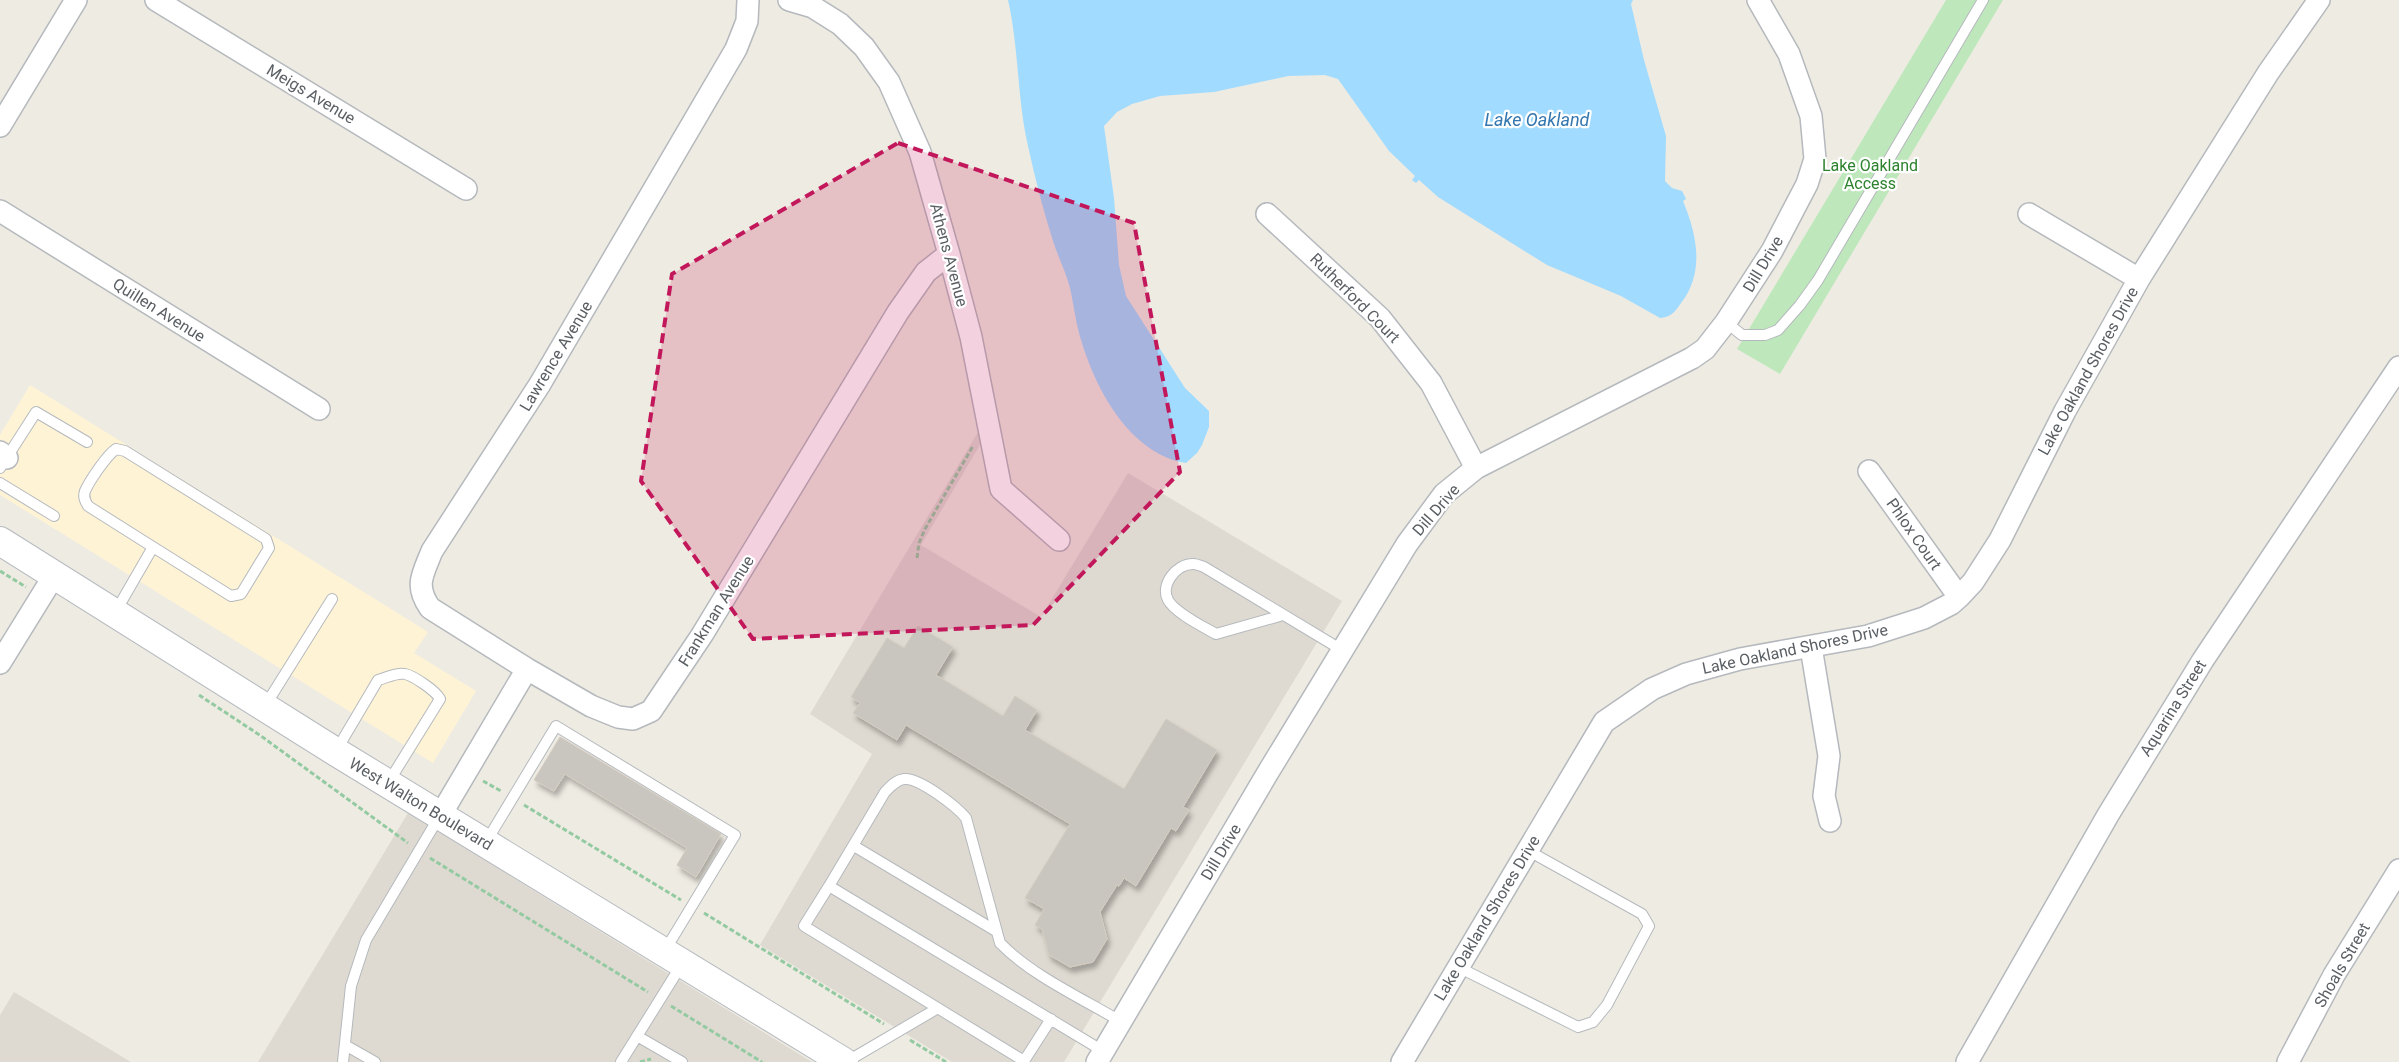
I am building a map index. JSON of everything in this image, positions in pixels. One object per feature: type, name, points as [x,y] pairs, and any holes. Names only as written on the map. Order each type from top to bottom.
[{"type":"main road","name":"West Walton Boulevard","points":[[0,541],[49,585],[115,612],[387,784],[845,1062]]},
{"type":"street","points":[[0,126],[76,0]]},
{"type":"street","name":"Meigs Avenue","points":[[156,0],[466,189]]},
{"type":"street","name":"Lawrence Avenue","points":[[527,669],[430,608],[421,595],[422,578],[432,551],[540,384],[736,49],[747,22],[748,0]]},
{"type":"street","name":"Athens Avenue","points":[[790,0],[813,7],[840,24],[864,47],[889,82],[920,152],[949,254],[971,337],[1001,489],[1059,540]]},
{"type":"street","name":"Dill Drive","points":[[1100,1056],[1342,650],[1424,519],[1444,494],[1476,468],[1692,358],[1704,349],[1726,322],[1790,218],[1807,184],[1815,160],[1811,116],[1789,54],[1758,0]]},
{"type":"street","name":"Lake Oakland Shores Drive","points":[[1402,1062],[1604,722],[1652,690],[1686,674],[1740,659],[1868,636],[1924,618],[1951,604],[1973,582],[2000,540],[2064,411],[2139,279],[2268,73],[2318,0]]},
{"type":"street","name":"Quillen Avenue","points":[[0,211],[319,409]]},
{"type":"street","name":"Rutherford Court","points":[[1267,214],[1380,318],[1431,383],[1476,468]]},
{"type":"street","points":[[2029,214],[2139,279]]},
{"type":"street","name":"Frankman Avenue","points":[[527,669],[591,706],[618,717],[633,719],[651,711],[702,635],[898,312],[926,272],[949,254]]},
{"type":"street","name":"Aquarina Street","points":[[1967,1062],[2108,815],[2203,660],[2399,367]]},
{"type":"street","name":"Phlox Court","points":[[1869,472],[1959,597]]},
{"type":"street","points":[[0,663],[49,585]]},
{"type":"street","points":[[1811,647],[1829,756],[1824,796],[1830,821]]},
{"type":"street","points":[[440,816],[527,669]]},
{"type":"street","name":"Shoals Street","points":[[2288,1062],[2334,975],[2399,870]]},
{"type":"lane","points":[[1726,322],[1742,335],[1764,335],[1778,330],[1800,305],[1818,280],[1983,0]]},
{"type":"lane","points":[[2,459],[36,412],[86,442]]},
{"type":"lane","points":[[116,449],[125,451],[266,538],[269,548],[241,594],[231,596],[153,546],[88,506],[84,501],[85,492],[110,453],[116,449]]},
{"type":"lane","points":[[0,483],[54,516]]},
{"type":"lane","points":[[115,612],[153,546]]},
{"type":"lane","points":[[1283,615],[1216,634],[1176,609],[1168,601],[1165,589],[1178,568],[1192,564],[1204,567],[1342,650]]},
{"type":"lane","points":[[265,707],[332,599]]},
{"type":"lane","points":[[336,752],[378,680],[406,674],[436,692],[440,699],[387,784]]},
{"type":"lane","points":[[486,844],[556,726],[736,835],[692,906],[672,958],[660,999],[621,1062]]},
{"type":"lane","points":[[1050,1019],[1024,1061],[804,926],[885,792],[893,783],[906,778],[916,781],[960,810],[966,818],[996,931],[1000,942],[1010,953],[1120,1021]]},
{"type":"lane","points":[[343,1062],[351,986],[366,940],[440,816]]},
{"type":"lane","points":[[854,846],[996,931]]},
{"type":"lane","points":[[1458,968],[1578,1027],[1592,1022],[1607,1005],[1649,926],[1642,914],[1527,850]]},
{"type":"lane","points":[[829,886],[1050,1019],[1100,1056]]},
{"type":"lane","points":[[845,1062],[898,1033],[938,1008]]},
{"type":"lane","points":[[637,1036],[682,1062]]},
{"type":"lane","points":[[345,1045],[375,1062]]},
{"type":"path","points":[[917,558],[919,543],[925,530],[975,443],[988,425]]},
{"type":"path","points":[[0,571],[49,585]]},
{"type":"path","points":[[197,694],[262,736],[419,851],[762,1062]]},
{"type":"path","points":[[466,771],[692,906],[946,1062]]},
{"type":"highlighted area","points":[[898,143],[1134,223],[1180,472],[1033,625],[753,639],[641,481],[672,274]]},
{"type":"shaded area","points":[[30,385],[428,632],[414,653],[476,691],[433,763],[0,495],[0,435]]},
{"type":"shaded area","points":[[981,427],[984,438],[921,545],[1041,617],[1128,473],[1342,601],[1064,1062],[952,1062],[760,945],[872,754],[810,714]]},
{"type":"shaded area","points":[[408,813],[812,1062],[258,1062]]},
{"type":"shaded area","points":[[14,992],[131,1062],[0,1062],[0,1015]]},
{"type":"green space","name":"Lake Oakland Access","points":[[1946,0],[2003,0],[1780,374],[1737,349]]},
{"type":"water","name":"Lake Oakland","points":[[1008,0],[1633,0],[1631,4],[1644,60],[1666,136],[1665,181],[1672,188],[1682,191],[1686,199],[1683,201],[1695,240],[1696,266],[1689,291],[1675,311],[1670,315],[1660,318],[1621,296],[1547,265],[1438,197],[1419,180],[1416,183],[1412,180],[1415,176],[1389,151],[1338,79],[1325,75],[1288,76],[1214,92],[1160,96],[1132,104],[1117,112],[1104,126],[1114,198],[1119,265],[1126,296],[1185,388],[1209,411],[1209,427],[1197,453],[1186,463],[1166,457],[1149,447],[1133,434],[1119,418],[1097,381],[1082,343],[1068,282],[1055,247],[1036,182],[1024,128],[1012,18]]},
{"type":"building","points":[[918,626],[953,647],[936,675],[1003,716],[1015,696],[1037,710],[1025,730],[1124,789],[1166,719],[1217,750],[1183,807],[1189,810],[1176,831],[1171,828],[1136,886],[1124,878],[1119,886],[1117,885],[1100,912],[1107,939],[1093,962],[1070,967],[1049,955],[1042,929],[1035,925],[1044,909],[1025,898],[1070,824],[906,725],[897,740],[853,713],[860,703],[851,697],[887,638],[904,648]]},
{"type":"building","points":[[560,737],[721,834],[696,877],[677,865],[687,848],[565,774],[554,791],[534,780]]}]
